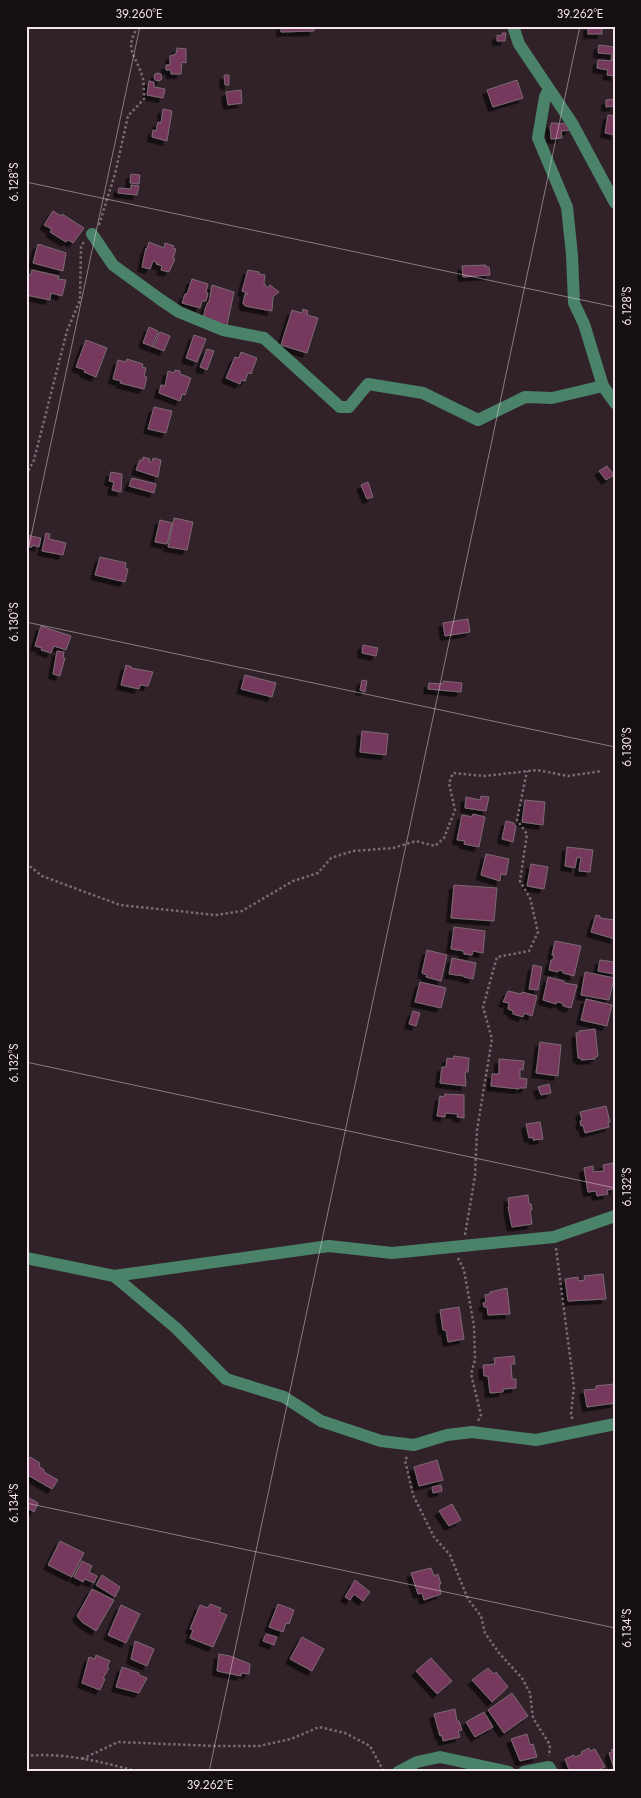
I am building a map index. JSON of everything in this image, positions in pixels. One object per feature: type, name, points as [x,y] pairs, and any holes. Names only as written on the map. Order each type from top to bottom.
[{"type":"street","points":[[513,26],[519,44],[572,122],[615,203]]},
{"type":"street","points":[[549,89],[545,97],[543,118],[538,138],[567,207],[574,303],[584,324],[603,386],[615,403]]},
{"type":"street","points":[[92,234],[113,265],[161,300],[179,312],[223,330],[264,338],[340,406],[349,407],[368,384],[423,393],[478,420],[525,397],[552,398],[603,386]]},
{"type":"street","points":[[26,1258],[114,1276],[329,1246],[392,1253],[457,1245],[554,1237],[615,1216]]},
{"type":"street","points":[[114,1276],[176,1328],[226,1379],[284,1397],[322,1421],[381,1441],[414,1445],[447,1435],[472,1432],[536,1440],[615,1424]]},
{"type":"street","points":[[398,1772],[417,1762],[440,1757],[509,1772]]},
{"type":"street","points":[[524,1772],[551,1770]]},
{"type":"path","points":[[26,863],[42,876],[120,905],[216,915],[242,911],[293,881],[318,873],[331,858],[353,851],[393,848],[416,841],[435,846],[444,838],[455,810],[450,783],[453,773],[485,776],[537,770],[568,776],[602,771]]},
{"type":"path","points":[[472,1432],[481,1415],[471,1374],[475,1360],[474,1326],[464,1270],[457,1245],[469,1215],[476,1176],[477,1130],[492,1039],[483,1008],[497,957],[529,951],[538,932],[530,898],[520,881],[527,834],[517,820],[528,771]]},
{"type":"path","points":[[554,1237],[574,1387],[571,1414],[577,1431]]},
{"type":"path","points":[[414,1445],[405,1460],[413,1495],[434,1537],[450,1554],[468,1599],[480,1616],[485,1633],[499,1653],[522,1678],[530,1693],[533,1718],[550,1745],[551,1770]]},
{"type":"path","points":[[82,1759],[118,1742],[259,1746],[291,1739],[319,1726],[345,1733],[370,1746],[384,1772]]},
{"type":"path","points":[[26,1756],[48,1754],[112,1764],[139,1772]]},
{"type":"building","points":[[281,26],[314,26],[314,31],[281,32]]},
{"type":"building","points":[[588,26],[602,26],[602,34],[588,34]]},
{"type":"building","points":[[502,33],[506,33],[505,41],[497,41],[497,35],[502,36]]},
{"type":"building","points":[[599,45],[615,47],[615,61],[611,60],[612,54],[598,53]]},
{"type":"building","points":[[177,48],[186,49],[186,63],[182,62],[181,74],[171,74],[171,70],[166,70],[166,65],[170,65],[170,56],[176,54]]},
{"type":"building","points":[[598,60],[615,61],[615,76],[607,75],[608,70],[597,68]]},
{"type":"building","points":[[158,73],[162,77],[158,81],[154,77]]},
{"type":"building","points":[[224,75],[229,75],[229,85],[225,85]]},
{"type":"building","points":[[517,80],[523,98],[493,107],[487,90]]},
{"type":"building","points":[[149,81],[154,82],[154,87],[165,89],[163,98],[147,95]]},
{"type":"building","points":[[241,90],[242,103],[228,105],[226,92]]},
{"type":"building","points":[[615,99],[615,106],[606,107],[606,100]]},
{"type":"building","points":[[163,109],[172,111],[167,141],[152,137],[153,130],[156,131],[158,122],[161,123]]},
{"type":"building","points":[[608,115],[615,116],[615,135],[605,133]]},
{"type":"building","points":[[551,123],[569,123],[570,130],[561,131],[562,138],[551,139]]},
{"type":"building","points":[[131,174],[140,175],[139,184],[130,183]]},
{"type":"building","points":[[131,185],[139,186],[137,195],[118,193],[119,188],[131,189]]},
{"type":"building","points":[[53,211],[61,216],[62,214],[84,228],[73,243],[68,240],[66,242],[50,232],[52,229],[44,225]]},
{"type":"building","points":[[149,242],[164,248],[165,243],[174,246],[173,248],[176,249],[173,258],[175,259],[169,272],[161,270],[162,266],[153,261],[150,269],[142,267]]},
{"type":"building","points":[[38,244],[66,253],[63,271],[33,263]]},
{"type":"building","points":[[486,265],[486,267],[489,267],[490,275],[463,277],[462,266]]},
{"type":"building","points":[[32,270],[59,276],[58,279],[66,280],[62,296],[51,293],[50,300],[26,295],[27,274],[31,275]]},
{"type":"building","points":[[248,270],[265,275],[264,283],[267,288],[270,285],[279,292],[273,297],[272,311],[245,306],[243,303],[245,294],[248,294],[242,291]]},
{"type":"building","points":[[192,279],[208,284],[206,301],[202,301],[200,308],[182,303]]},
{"type":"building","points":[[212,285],[234,292],[227,325],[203,320]]},
{"type":"building","points":[[303,309],[308,311],[307,315],[318,318],[307,353],[281,345],[292,310],[302,313]]},
{"type":"building","points":[[149,327],[158,331],[152,346],[154,346],[160,332],[170,336],[164,351],[143,343]]},
{"type":"building","points":[[194,335],[206,339],[197,362],[186,358]]},
{"type":"building","points":[[86,340],[107,348],[96,377],[76,367]]},
{"type":"building","points":[[207,349],[214,351],[207,370],[200,367]]},
{"type":"building","points":[[241,352],[257,358],[251,374],[248,373],[245,381],[241,380],[240,384],[226,378],[235,357],[239,358]]},
{"type":"building","points":[[127,359],[143,364],[142,367],[146,368],[144,377],[147,377],[144,389],[120,383],[121,381],[113,379],[118,360],[126,362]]},
{"type":"building","points":[[175,370],[191,378],[185,395],[182,394],[180,401],[159,393],[161,385],[165,386],[168,371],[174,373]]},
{"type":"building","points":[[154,407],[172,411],[166,433],[148,429]]},
{"type":"building","points":[[143,457],[150,459],[149,462],[152,462],[153,458],[161,460],[158,477],[136,470]]},
{"type":"building","points":[[607,466],[614,475],[606,480],[599,471]]},
{"type":"building","points":[[111,472],[122,474],[121,492],[112,490],[114,482],[109,481]]},
{"type":"building","points":[[132,478],[156,484],[154,493],[129,486]]},
{"type":"building","points":[[368,482],[373,497],[367,499],[361,485]]},
{"type":"building","points":[[174,518],[193,522],[187,550],[168,547]]},
{"type":"building","points":[[160,520],[172,523],[167,544],[155,542]]},
{"type":"building","points":[[46,533],[50,534],[49,539],[66,543],[63,555],[42,551]]},
{"type":"building","points":[[26,535],[41,538],[39,547],[32,545],[32,547],[26,548]]},
{"type":"building","points":[[100,557],[126,563],[125,568],[128,569],[125,582],[95,575]]},
{"type":"building","points":[[468,619],[470,632],[445,636],[443,623]]},
{"type":"building","points":[[41,626],[71,636],[66,650],[54,646],[51,653],[35,646]]},
{"type":"building","points":[[363,645],[378,648],[376,656],[362,653]]},
{"type":"building","points":[[57,651],[64,652],[63,658],[65,658],[60,676],[53,674]]},
{"type":"building","points":[[126,665],[131,668],[153,672],[148,686],[140,685],[139,689],[121,685]]},
{"type":"building","points":[[245,675],[276,683],[272,697],[241,689]]},
{"type":"building","points":[[362,680],[367,681],[365,692],[360,690]]},
{"type":"building","points":[[443,681],[462,683],[461,692],[428,689],[429,683],[443,684]]},
{"type":"building","points":[[362,731],[388,734],[386,755],[360,752]]},
{"type":"building","points":[[481,796],[489,797],[486,811],[465,808],[466,797],[480,800]]},
{"type":"building","points":[[525,800],[545,802],[543,825],[522,822]]},
{"type":"building","points":[[473,814],[485,817],[479,847],[464,844],[465,841],[457,840],[462,815],[472,817]]},
{"type":"building","points":[[506,821],[514,823],[516,826],[513,842],[502,839]]},
{"type":"building","points":[[567,847],[593,850],[590,872],[579,871],[581,858],[577,857],[575,868],[565,866]]},
{"type":"building","points":[[486,854],[509,859],[506,875],[501,874],[500,881],[481,875]]},
{"type":"building","points":[[531,864],[548,867],[544,889],[527,886]]},
{"type":"building","points":[[454,885],[497,888],[494,921],[451,918]]},
{"type":"building","points":[[596,915],[600,916],[600,918],[615,920],[615,939],[591,932]]},
{"type":"building","points":[[454,927],[485,931],[483,953],[473,951],[472,955],[464,954],[464,951],[451,949]]},
{"type":"building","points":[[555,941],[581,946],[574,976],[559,970],[558,972],[549,970],[551,960],[553,960],[554,955],[552,955]]},
{"type":"building","points":[[427,950],[447,955],[441,981],[426,977],[427,975],[422,973]]},
{"type":"building","points":[[452,958],[476,963],[473,979],[449,974]]},
{"type":"building","points":[[600,960],[615,962],[614,974],[598,971]]},
{"type":"building","points":[[533,965],[542,967],[538,990],[529,989]]},
{"type":"building","points":[[585,972],[614,978],[609,1000],[581,995]]},
{"type":"building","points":[[548,977],[564,981],[564,983],[577,985],[571,1008],[563,1006],[563,1003],[556,1002],[556,1004],[543,1000]]},
{"type":"building","points":[[420,982],[446,988],[441,1008],[415,1002]]},
{"type":"building","points":[[508,991],[537,996],[532,1016],[524,1013],[523,1017],[513,1014],[513,1011],[508,1009],[509,1003],[503,1002]]},
{"type":"building","points":[[586,999],[612,1005],[607,1026],[581,1020]]},
{"type":"building","points":[[413,1011],[420,1013],[416,1026],[409,1024]]},
{"type":"building","points":[[595,1029],[598,1056],[595,1059],[581,1060],[581,1058],[578,1058],[576,1033]]},
{"type":"building","points":[[540,1042],[561,1045],[558,1076],[536,1073]]},
{"type":"building","points":[[454,1056],[469,1058],[468,1072],[465,1072],[466,1086],[440,1083],[442,1067],[446,1067],[447,1058],[453,1059]]},
{"type":"building","points":[[499,1059],[524,1061],[523,1070],[520,1069],[520,1078],[527,1079],[526,1088],[491,1086],[492,1074],[499,1074]]},
{"type":"building","points":[[549,1084],[551,1093],[541,1095],[538,1087]]},
{"type":"building","points":[[445,1094],[464,1095],[464,1118],[457,1117],[458,1114],[445,1113],[445,1117],[437,1116],[440,1096],[444,1097]]},
{"type":"building","points":[[606,1106],[610,1122],[608,1122],[609,1127],[585,1133],[583,1125],[581,1126],[580,1112]]},
{"type":"building","points":[[540,1122],[543,1139],[533,1140],[533,1137],[529,1138],[526,1124]]},
{"type":"building","points":[[613,1163],[615,1189],[607,1190],[608,1194],[597,1196],[596,1191],[588,1192],[584,1168],[593,1166],[593,1172],[604,1171],[603,1165]]},
{"type":"building","points":[[528,1195],[532,1210],[530,1210],[532,1224],[512,1227],[508,1198]]},
{"type":"building","points":[[603,1274],[606,1299],[568,1301],[565,1279],[578,1277],[578,1281],[585,1280],[584,1276]]},
{"type":"building","points":[[507,1288],[510,1314],[488,1315],[487,1307],[484,1307],[483,1303],[486,1302],[485,1295]]},
{"type":"building","points":[[459,1307],[464,1339],[448,1342],[446,1330],[443,1330],[440,1310]]},
{"type":"building","points":[[514,1356],[515,1364],[511,1364],[512,1379],[516,1379],[516,1388],[490,1393],[488,1376],[484,1376],[483,1365],[495,1364],[494,1358]]},
{"type":"building","points":[[614,1384],[615,1403],[587,1407],[584,1390],[596,1389],[596,1386]]},
{"type":"building","points":[[30,1457],[40,1463],[39,1466],[44,1472],[58,1480],[52,1489],[26,1474],[26,1464]]},
{"type":"building","points":[[437,1460],[443,1480],[419,1486],[414,1467]]},
{"type":"building","points":[[441,1485],[442,1491],[433,1493],[432,1487]]},
{"type":"building","points":[[26,1496],[38,1503],[34,1512],[26,1507]]},
{"type":"building","points":[[452,1504],[461,1520],[449,1526],[439,1511]]},
{"type":"building","points":[[60,1541],[84,1553],[72,1577],[48,1565]]},
{"type":"building","points":[[82,1561],[92,1566],[89,1572],[97,1576],[94,1583],[85,1579],[83,1582],[74,1577]]},
{"type":"building","points":[[431,1568],[434,1576],[438,1574],[441,1594],[424,1600],[422,1593],[418,1594],[411,1573]]},
{"type":"building","points":[[102,1575],[120,1587],[115,1597],[96,1585]]},
{"type":"building","points":[[355,1580],[370,1592],[363,1601],[354,1594],[350,1600],[345,1597]]},
{"type":"building","points":[[92,1589],[114,1600],[96,1631],[82,1622],[77,1616]]},
{"type":"building","points":[[210,1604],[221,1608],[219,1612],[227,1615],[213,1647],[190,1638],[193,1630],[190,1629],[200,1605],[208,1608]]},
{"type":"building","points":[[278,1604],[294,1610],[289,1624],[286,1623],[283,1632],[269,1627]]},
{"type":"building","points":[[121,1605],[140,1614],[126,1643],[108,1635]]},
{"type":"building","points":[[266,1634],[277,1637],[274,1645],[263,1641]]},
{"type":"building","points":[[302,1637],[324,1649],[312,1671],[290,1659]]},
{"type":"building","points":[[135,1641],[154,1649],[147,1666],[131,1659]]},
{"type":"building","points":[[219,1654],[250,1664],[249,1674],[241,1673],[241,1676],[217,1671]]},
{"type":"building","points":[[96,1655],[110,1661],[100,1690],[82,1683],[89,1657],[95,1659]]},
{"type":"building","points":[[431,1658],[452,1681],[437,1694],[416,1671]]},
{"type":"building","points":[[122,1667],[147,1678],[139,1693],[116,1687]]},
{"type":"building","points":[[488,1668],[494,1674],[496,1672],[508,1687],[492,1702],[472,1680]]},
{"type":"building","points":[[512,1693],[528,1716],[504,1733],[488,1710]]},
{"type":"building","points":[[455,1709],[457,1721],[459,1721],[462,1730],[458,1731],[460,1737],[443,1741],[434,1714]]},
{"type":"building","points":[[484,1712],[493,1727],[475,1737],[466,1722]]},
{"type":"building","points":[[527,1734],[530,1745],[533,1744],[537,1757],[520,1761],[511,1739]]},
{"type":"building","points":[[589,1748],[590,1751],[595,1749],[605,1767],[593,1772],[570,1772],[565,1759],[582,1754],[581,1752]]},
{"type":"building","points":[[615,1749],[615,1767],[614,1768],[609,1753]]}]
